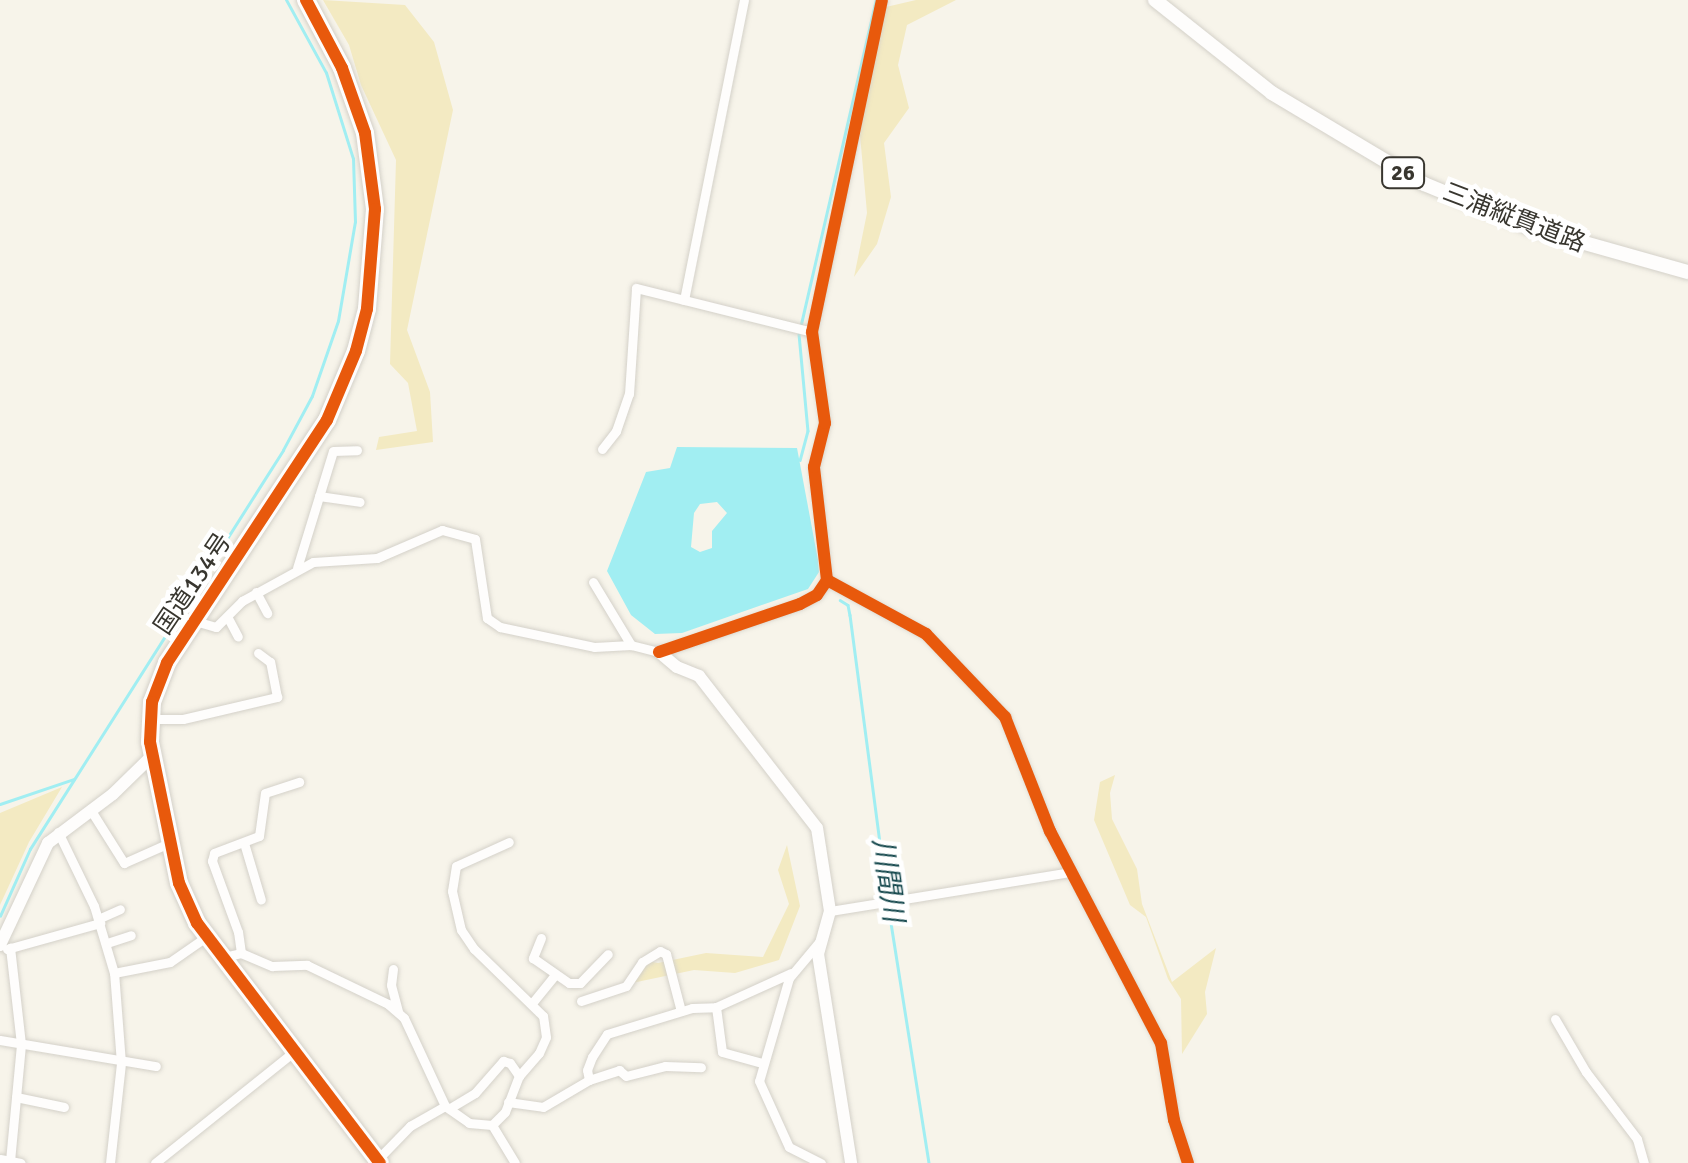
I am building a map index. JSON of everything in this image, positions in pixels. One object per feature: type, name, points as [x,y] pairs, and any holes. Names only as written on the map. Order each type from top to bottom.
[{"type":"highway","name":"国道134号","points":[[306,0],[342,68],[365,134],[375,209],[367,309],[356,351],[326,420],[166,663],[150,719],[152,756],[186,904],[206,938],[377,1162]]},
{"type":"main road","name":"三浦縦貫道路","points":[[1155,0],[1272,93],[1424,184],[1531,228],[1688,272]]},
{"type":"street","points":[[684,300],[744,0]]},
{"type":"street","points":[[659,652],[800,604],[817,595],[827,580],[814,467],[826,423],[812,332],[882,0]]},
{"type":"street","points":[[602,449],[616,431],[629,394],[636,288],[812,332]]},
{"type":"street","points":[[297,568],[333,451],[356,450]]},
{"type":"street","points":[[319,496],[360,502]]},
{"type":"street","points":[[195,621],[216,627],[256,592],[313,562],[378,558],[426,534],[458,532],[475,539],[487,618],[500,628],[594,647],[630,644],[659,652],[677,667],[699,676],[803,804],[817,828],[830,911],[818,954],[852,1163]]},
{"type":"street","points":[[827,580],[926,634],[1005,718],[1020,764],[1070,872],[1161,1044],[1174,1120],[1188,1163]]},
{"type":"street","points":[[592,582],[630,644]]},
{"type":"street","points":[[256,592],[267,613]]},
{"type":"street","points":[[228,618],[238,637]]},
{"type":"street","points":[[150,719],[184,718],[277,696],[270,662],[258,653]]},
{"type":"street","points":[[9,1161],[21,1044],[3,948],[48,843],[152,756]]},
{"type":"street","points":[[240,952],[238,932],[212,860],[219,850],[259,836],[265,794],[299,782]]},
{"type":"street","points":[[90,809],[124,863],[170,843]]},
{"type":"street","points":[[58,832],[99,921],[114,972],[122,1063],[110,1163]]},
{"type":"street","points":[[492,1125],[519,1076],[539,1053],[546,1037],[543,1016],[474,949],[461,930],[452,891],[456,866],[509,842]]},
{"type":"street","points":[[244,843],[261,900]]},
{"type":"street","points":[[830,911],[1070,872]]},
{"type":"street","points":[[3,948],[99,921],[120,909]]},
{"type":"street","points":[[107,943],[130,935]]},
{"type":"street","points":[[114,972],[170,962],[206,938]]},
{"type":"street","points":[[541,938],[533,958],[554,976],[580,983],[608,954]]},
{"type":"street","points":[[820,941],[792,973],[762,1063],[760,1081],[789,1147],[821,1163]]},
{"type":"street","points":[[580,1001],[626,986],[642,962],[660,951],[666,954],[681,1011]]},
{"type":"street","points":[[222,959],[240,952],[272,966],[306,965],[398,1012]]},
{"type":"street","points":[[393,969],[391,985],[398,1012],[447,1107],[469,1123],[492,1125]]},
{"type":"street","points":[[590,1080],[587,1070],[607,1034],[681,1011],[716,1007],[792,973]]},
{"type":"street","points":[[532,1002],[554,976]]},
{"type":"street","points":[[716,1007],[722,1052],[762,1063]]},
{"type":"street","points":[[1555,1019],[1586,1072],[1637,1138],[1644,1163]]},
{"type":"street","points":[[0,1040],[156,1066]]},
{"type":"street","points":[[156,1163],[294,1052]]},
{"type":"street","points":[[377,1162],[410,1126],[475,1093],[503,1061],[519,1076]]},
{"type":"street","points":[[508,1102],[543,1107],[590,1080],[619,1070],[626,1076],[665,1066],[701,1067]]},
{"type":"street","points":[[16,1097],[64,1108]]},
{"type":"street","points":[[492,1125],[514,1163]]},
{"type":"shaded area","points":[[323,0],[405,5],[434,42],[453,110],[407,330],[430,392],[433,442],[376,450],[379,437],[417,431],[408,383],[390,364],[396,160],[361,85],[349,45]]},
{"type":"shaded area","points":[[916,0],[956,0],[907,25],[898,65],[909,108],[884,143],[891,197],[877,244],[854,277],[867,213],[860,135],[876,36],[886,7]]},
{"type":"shaded area","points":[[1115,775],[1110,793],[1112,819],[1137,869],[1142,904],[1172,982],[1216,948],[1205,992],[1207,1014],[1182,1054],[1181,999],[1168,979],[1146,917],[1130,905],[1094,820],[1100,782]]},
{"type":"shaded area","points":[[62,787],[29,842],[0,905],[0,813]]},
{"type":"shaded area","points":[[787,845],[800,906],[779,960],[735,973],[694,970],[632,983],[647,961],[658,963],[706,953],[763,957],[789,904],[778,870]]},
{"type":"water","points":[[677,447],[797,448],[819,572],[808,589],[682,633],[655,634],[631,615],[607,571],[646,472],[670,468]],"holes":[[[717,502],[727,513],[712,531],[712,548],[700,552],[691,547],[694,513],[700,504]]]},
{"type":"waterway","points":[[0,916],[30,849],[283,450],[312,396],[338,321],[355,222],[353,159],[326,73],[286,0]]},
{"type":"waterway","name":"川間川","points":[[801,324],[876,0]]},
{"type":"waterway","name":"川間川","points":[[799,334],[808,431],[800,460]]},
{"type":"waterway","name":"川間川","points":[[840,600],[848,605],[850,615],[887,896]]},
{"type":"waterway","points":[[0,804],[74,779]]},
{"type":"waterway","name":"川間川","points":[[888,904],[929,1163]]},
{"type":"cycle path","points":[[306,0],[342,68],[365,133],[375,209],[367,309],[356,351],[327,420],[167,663],[152,702],[150,742],[179,883],[197,923],[380,1163]]},
{"type":"cycle path","points":[[659,652],[800,604],[817,595],[827,580],[814,467],[825,423],[812,332],[882,0]]},
{"type":"cycle path","points":[[827,580],[926,634],[1005,717],[1050,831],[1161,1043],[1174,1120],[1188,1163]]}]
